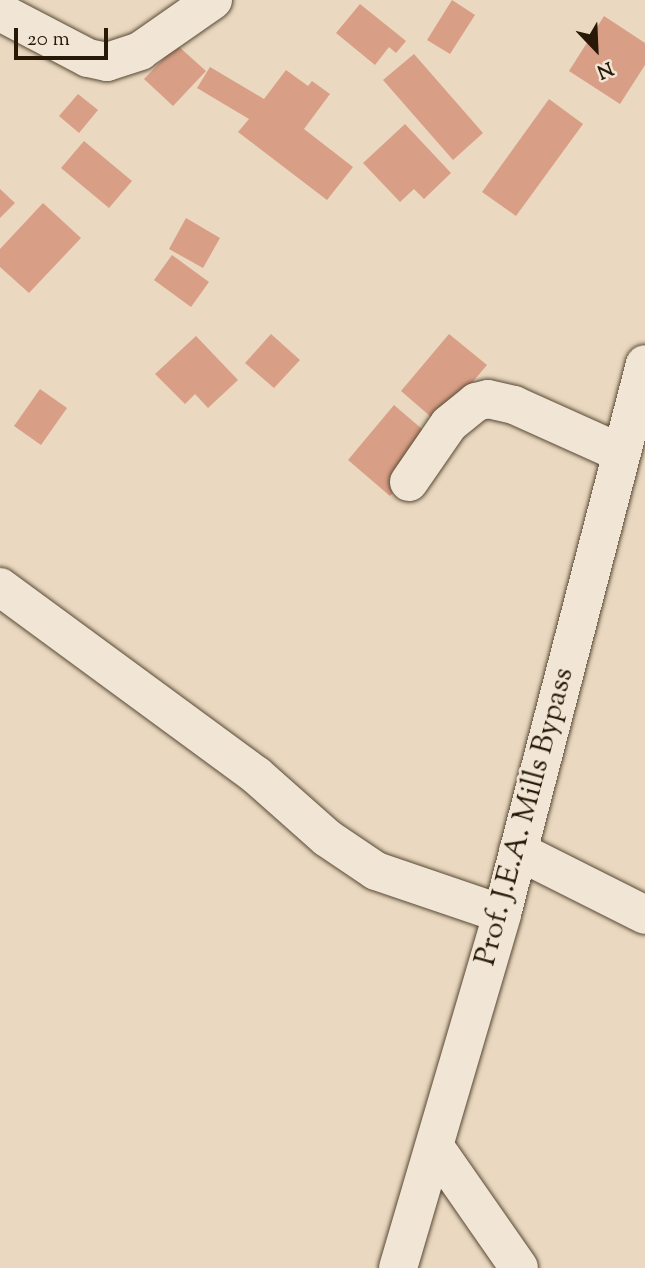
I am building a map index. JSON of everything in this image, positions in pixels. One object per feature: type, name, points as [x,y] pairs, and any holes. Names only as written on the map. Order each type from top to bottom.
[{"type":"street","points":[[0,12],[88,58],[107,62],[140,51],[213,0]]},
{"type":"street","name":"Prof. J.E.A. Mills Bypass","points":[[398,1268],[502,915],[631,440],[645,364]]},
{"type":"street","points":[[409,482],[449,425],[476,402],[488,399],[631,440]]},
{"type":"street","points":[[0,587],[256,775],[327,838],[376,872],[502,915]]},
{"type":"street","points":[[518,851],[645,915]]},
{"type":"street","points":[[435,1147],[519,1268]]},
{"type":"building","points":[[452,0],[475,15],[450,54],[427,40]]},
{"type":"building","points":[[360,4],[406,41],[396,53],[389,47],[375,65],[336,33]]},
{"type":"building","points":[[604,16],[645,43],[645,65],[620,104],[569,71]]},
{"type":"building","points":[[177,45],[206,71],[173,106],[144,79]]},
{"type":"building","points":[[414,54],[483,133],[453,160],[383,80]]},
{"type":"building","points":[[210,67],[264,99],[286,70],[308,86],[312,81],[330,94],[304,129],[353,167],[327,200],[238,132],[249,119],[197,88]]},
{"type":"building","points":[[78,94],[98,110],[79,133],[59,116]]},
{"type":"building","points":[[549,99],[583,124],[516,216],[482,192]]},
{"type":"building","points":[[405,124],[451,173],[424,199],[414,189],[400,202],[363,163]]},
{"type":"building","points":[[84,141],[132,181],[109,208],[61,168]]},
{"type":"building","points":[[0,189],[15,203],[0,218]]},
{"type":"building","points":[[43,203],[81,238],[29,293],[0,267],[0,249]]},
{"type":"building","points":[[186,218],[220,238],[203,268],[169,249]]},
{"type":"building","points":[[172,255],[209,282],[191,307],[154,280]]},
{"type":"building","points":[[271,334],[300,360],[274,388],[245,363]]},
{"type":"building","points":[[449,334],[487,365],[438,423],[401,391]]},
{"type":"building","points":[[196,336],[238,380],[208,408],[195,394],[185,404],[155,374]]},
{"type":"building","points":[[40,389],[67,408],[41,445],[14,426]]},
{"type":"building","points":[[394,405],[436,441],[390,496],[348,460]]}]
